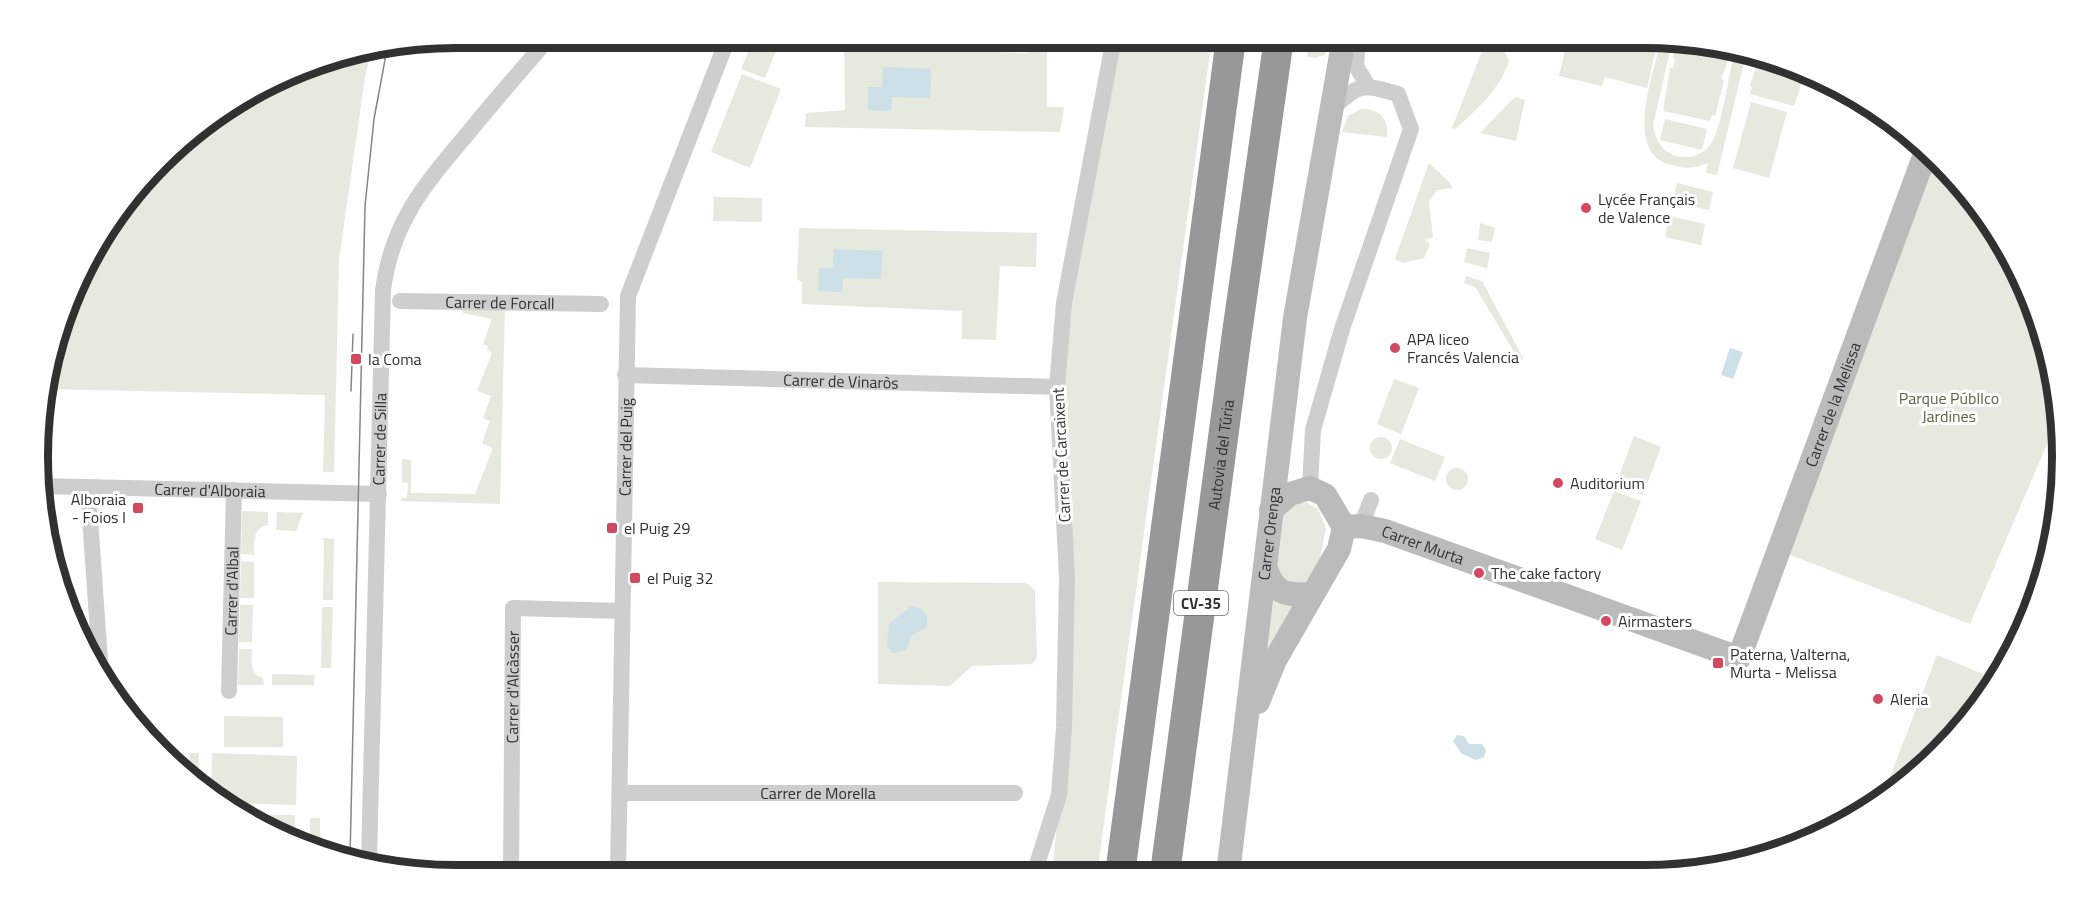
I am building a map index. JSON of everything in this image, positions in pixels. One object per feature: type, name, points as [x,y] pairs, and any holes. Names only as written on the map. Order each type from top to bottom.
[{"type":"highway","name":"CV-35","points":[[1121,865],[1230,48]]},
{"type":"highway","name":"Autovia del Túria","points":[[1166,865],[1237,333],[1279,48]]},
{"type":"street","name":"Carrer de Silla","points":[[369,855],[383,290],[391,248],[420,190],[541,48]]},
{"type":"street","name":"Carrer del Puig","points":[[618,865],[628,297],[724,48]]},
{"type":"street","name":"Carrer de Carcaixent","points":[[1038,865],[1059,795],[1064,728],[1067,578],[1057,387],[1064,303],[1112,48]]},
{"type":"street","name":"Carrer Orenga","points":[[1246,732],[1295,318],[1342,48]]},
{"type":"street","points":[[1357,48],[1356,66],[1368,86]]},
{"type":"street","points":[[1310,488],[1313,430],[1342,329],[1411,129],[1398,93],[1368,86],[1356,88],[1331,109]]},
{"type":"street","name":"Carrer de la Melissa","points":[[1739,658],[1923,159]]},
{"type":"street","name":"Carrer de Forcall","points":[[400,301],[600,304]]},
{"type":"street","name":"Carrer de Vinaròs","points":[[625,375],[1057,387]]},
{"type":"street","name":"Carrer d'Alboraia","points":[[49,486],[379,494]]},
{"type":"street","points":[[1271,510],[1290,494],[1310,488],[1325,495],[1352,527]]},
{"type":"street","name":"Carrer d'Albal","points":[[229,691],[234,490]]},
{"type":"street","points":[[1229,865],[1246,732],[1275,660],[1311,594],[1371,500]]},
{"type":"street","points":[[88,504],[99,654]]},
{"type":"street","name":"Carrer Murta","points":[[1352,527],[1385,531],[1739,658]]},
{"type":"street","points":[[1265,567],[1270,582],[1280,591],[1296,595],[1311,594]]},
{"type":"street","name":"Carrer d'Alcàsser","points":[[511,865],[513,608],[621,610]]},
{"type":"street","name":"Carrer de Morella","points":[[620,793],[1015,793]]},
{"type":"green space","points":[[750,48],[777,48],[765,78],[741,69]]},
{"type":"green space","points":[[844,48],[1027,53],[1027,48],[1047,48],[1047,107],[1064,107],[1060,132],[805,127],[806,113],[845,110]]},
{"type":"green space","points":[[1110,48],[1211,48],[1098,865],[1053,865],[1063,763],[1055,395]]},
{"type":"green space","points":[[1306,48],[1327,48],[1325,55],[1315,58],[1308,57]]},
{"type":"green space","points":[[1488,48],[1503,48],[1509,61],[1494,90],[1455,129],[1452,128],[1481,54]]},
{"type":"green space","points":[[1566,48],[1656,48],[1647,88],[1605,77],[1602,86],[1559,76]]},
{"type":"green space","points":[[1659,49],[1670,49],[1653,125],[1663,148],[1676,156],[1692,156],[1701,153],[1709,146],[1715,135],[1722,113],[1733,58],[1744,61],[1717,175],[1706,173],[1708,163],[1688,168],[1679,167],[1668,164],[1655,156],[1647,143],[1645,127],[1645,109]]},
{"type":"green space","points":[[1675,49],[1729,57],[1721,79],[1724,80],[1715,116],[1712,115],[1710,121],[1663,111],[1670,68],[1673,68],[1675,59],[1673,58]]},
{"type":"green space","points":[[370,58],[339,259],[334,472],[323,472],[325,395],[54,389],[70,325],[90,276],[117,230],[149,187],[187,149],[252,103],[300,79]]},
{"type":"green space","points":[[1757,64],[1802,80],[1794,106],[1750,94],[1752,87],[1750,86]]},
{"type":"green space","points":[[742,74],[781,89],[750,168],[711,152]]},
{"type":"green space","points":[[1515,97],[1525,100],[1516,141],[1480,133]]},
{"type":"green space","points":[[1751,102],[1787,112],[1769,178],[1733,168]]},
{"type":"green space","points":[[1361,109],[1373,110],[1382,116],[1386,125],[1387,137],[1342,132],[1348,116]]},
{"type":"green space","points":[[1665,119],[1707,129],[1702,150],[1660,140]]},
{"type":"green space","points":[[1429,163],[1453,188],[1437,190],[1429,202],[1433,237],[1425,240],[1430,244],[1424,258],[1403,263],[1395,259]]},
{"type":"green space","name":"Parque PúblIco Jardines","points":[[1931,167],[1951,187],[1983,230],[1997,252],[2021,300],[2044,377],[2051,434],[1970,624],[1780,551]]},
{"type":"green space","points":[[1677,183],[1713,192],[1709,210],[1672,202]]},
{"type":"green space","points":[[714,197],[762,198],[762,222],[713,221]]},
{"type":"green space","points":[[1669,216],[1705,224],[1701,245],[1665,237]]},
{"type":"green space","points":[[1480,223],[1495,228],[1492,242],[1478,240]]},
{"type":"green space","points":[[799,228],[1037,233],[1036,267],[1000,266],[996,340],[962,339],[962,311],[802,304],[802,282],[797,279]]},
{"type":"green space","points":[[1467,248],[1490,253],[1487,268],[1464,262]]},
{"type":"green space","points":[[1466,276],[1482,281],[1523,358],[1520,362],[1476,288],[1464,283]]},
{"type":"green space","points":[[505,307],[500,504],[401,501],[401,498],[407,498],[408,483],[402,482],[402,459],[411,460],[411,493],[475,494],[493,448],[482,443],[490,421],[483,418],[491,396],[477,391],[492,353],[487,350],[488,346],[483,344],[492,319],[463,313],[462,309]]},
{"type":"green space","points":[[1394,379],[1419,388],[1401,434],[1377,424]]},
{"type":"green space","points":[[1634,436],[1661,447],[1643,495],[1616,484]]},
{"type":"green space","points":[[1381,437],[1389,440],[1392,448],[1389,456],[1381,459],[1373,456],[1370,448],[1373,440]]},
{"type":"green space","points":[[1400,439],[1445,457],[1435,481],[1390,463]]},
{"type":"green space","points":[[1457,468],[1465,471],[1468,479],[1465,487],[1457,490],[1449,487],[1446,479],[1449,471]]},
{"type":"green space","points":[[1614,491],[1641,501],[1622,550],[1595,539]]},
{"type":"green space","points":[[1300,503],[1307,503],[1318,509],[1326,528],[1316,579],[1300,590],[1272,572],[1279,519],[1286,509]]},
{"type":"green space","points":[[242,511],[268,512],[268,525],[259,529],[255,536],[254,555],[241,554]]},
{"type":"green space","points":[[277,512],[303,513],[296,531],[276,530]]},
{"type":"green space","points":[[324,538],[334,539],[333,600],[323,600]]},
{"type":"green space","points":[[241,561],[254,562],[254,598],[240,598]]},
{"type":"green space","points":[[878,582],[1026,583],[1035,590],[1037,658],[1032,664],[972,666],[950,686],[878,684]]},
{"type":"green space","points":[[1270,595],[1294,603],[1258,687]]},
{"type":"green space","points":[[240,605],[253,605],[252,642],[239,642]]},
{"type":"green space","points":[[322,607],[333,607],[331,668],[321,668]]},
{"type":"green space","points":[[239,649],[252,649],[253,670],[263,678],[264,685],[238,685]]},
{"type":"green space","points":[[1937,655],[1983,674],[1985,680],[1951,726],[1913,764],[1887,784]]},
{"type":"green space","points":[[272,674],[315,675],[314,685],[272,685]]},
{"type":"green space","points":[[224,716],[283,717],[283,747],[224,747]]},
{"type":"green space","points":[[189,753],[199,753],[198,773],[188,765]]},
{"type":"green space","points":[[212,753],[297,756],[296,805],[242,803],[211,783]]},
{"type":"green space","points":[[260,814],[295,815],[295,832]]},
{"type":"green space","points":[[310,818],[320,818],[320,841],[310,838]]},
{"type":"shaded area","points":[[883,67],[931,69],[930,98],[892,97],[891,111],[868,110],[868,87],[882,87]]},
{"type":"shaded area","points":[[834,249],[882,251],[881,279],[843,278],[842,292],[818,291],[819,268],[833,268]]},
{"type":"shaded area","points":[[1730,348],[1743,352],[1733,379],[1721,375]]},
{"type":"shaded area","points":[[911,606],[920,608],[927,615],[927,627],[912,635],[906,650],[893,653],[887,645],[889,624]]},
{"type":"shaded area","points":[[1457,735],[1464,736],[1469,744],[1482,744],[1486,750],[1484,757],[1476,760],[1462,754],[1453,741]]},
{"type":"tram line","points":[[350,851],[365,206],[374,119],[386,54]]},
{"type":"tram line","points":[[351,391],[353,334]]},
{"type":"place","name":"Lycée Français de Valence","points":[[1586,208]]},
{"type":"place","name":"APA liceo Francés Valencia","points":[[1395,348]]},
{"type":"place","name":"la Coma","points":[[356,359]]},
{"type":"place","name":"Auditorium","points":[[1558,483]]},
{"type":"place","name":"Alboraia - Foios I","points":[[138,508]]},
{"type":"place","name":"el Puig 29","points":[[612,528]]},
{"type":"place","name":"The cake factory","points":[[1479,573]]},
{"type":"place","name":"el Puig 32","points":[[635,578]]},
{"type":"place","name":"Airmasters","points":[[1606,621]]},
{"type":"place","name":"Paterna, Valterna, Murta - Melissa","points":[[1718,663]]},
{"type":"place","name":"Aleria","points":[[1878,699]]}]
